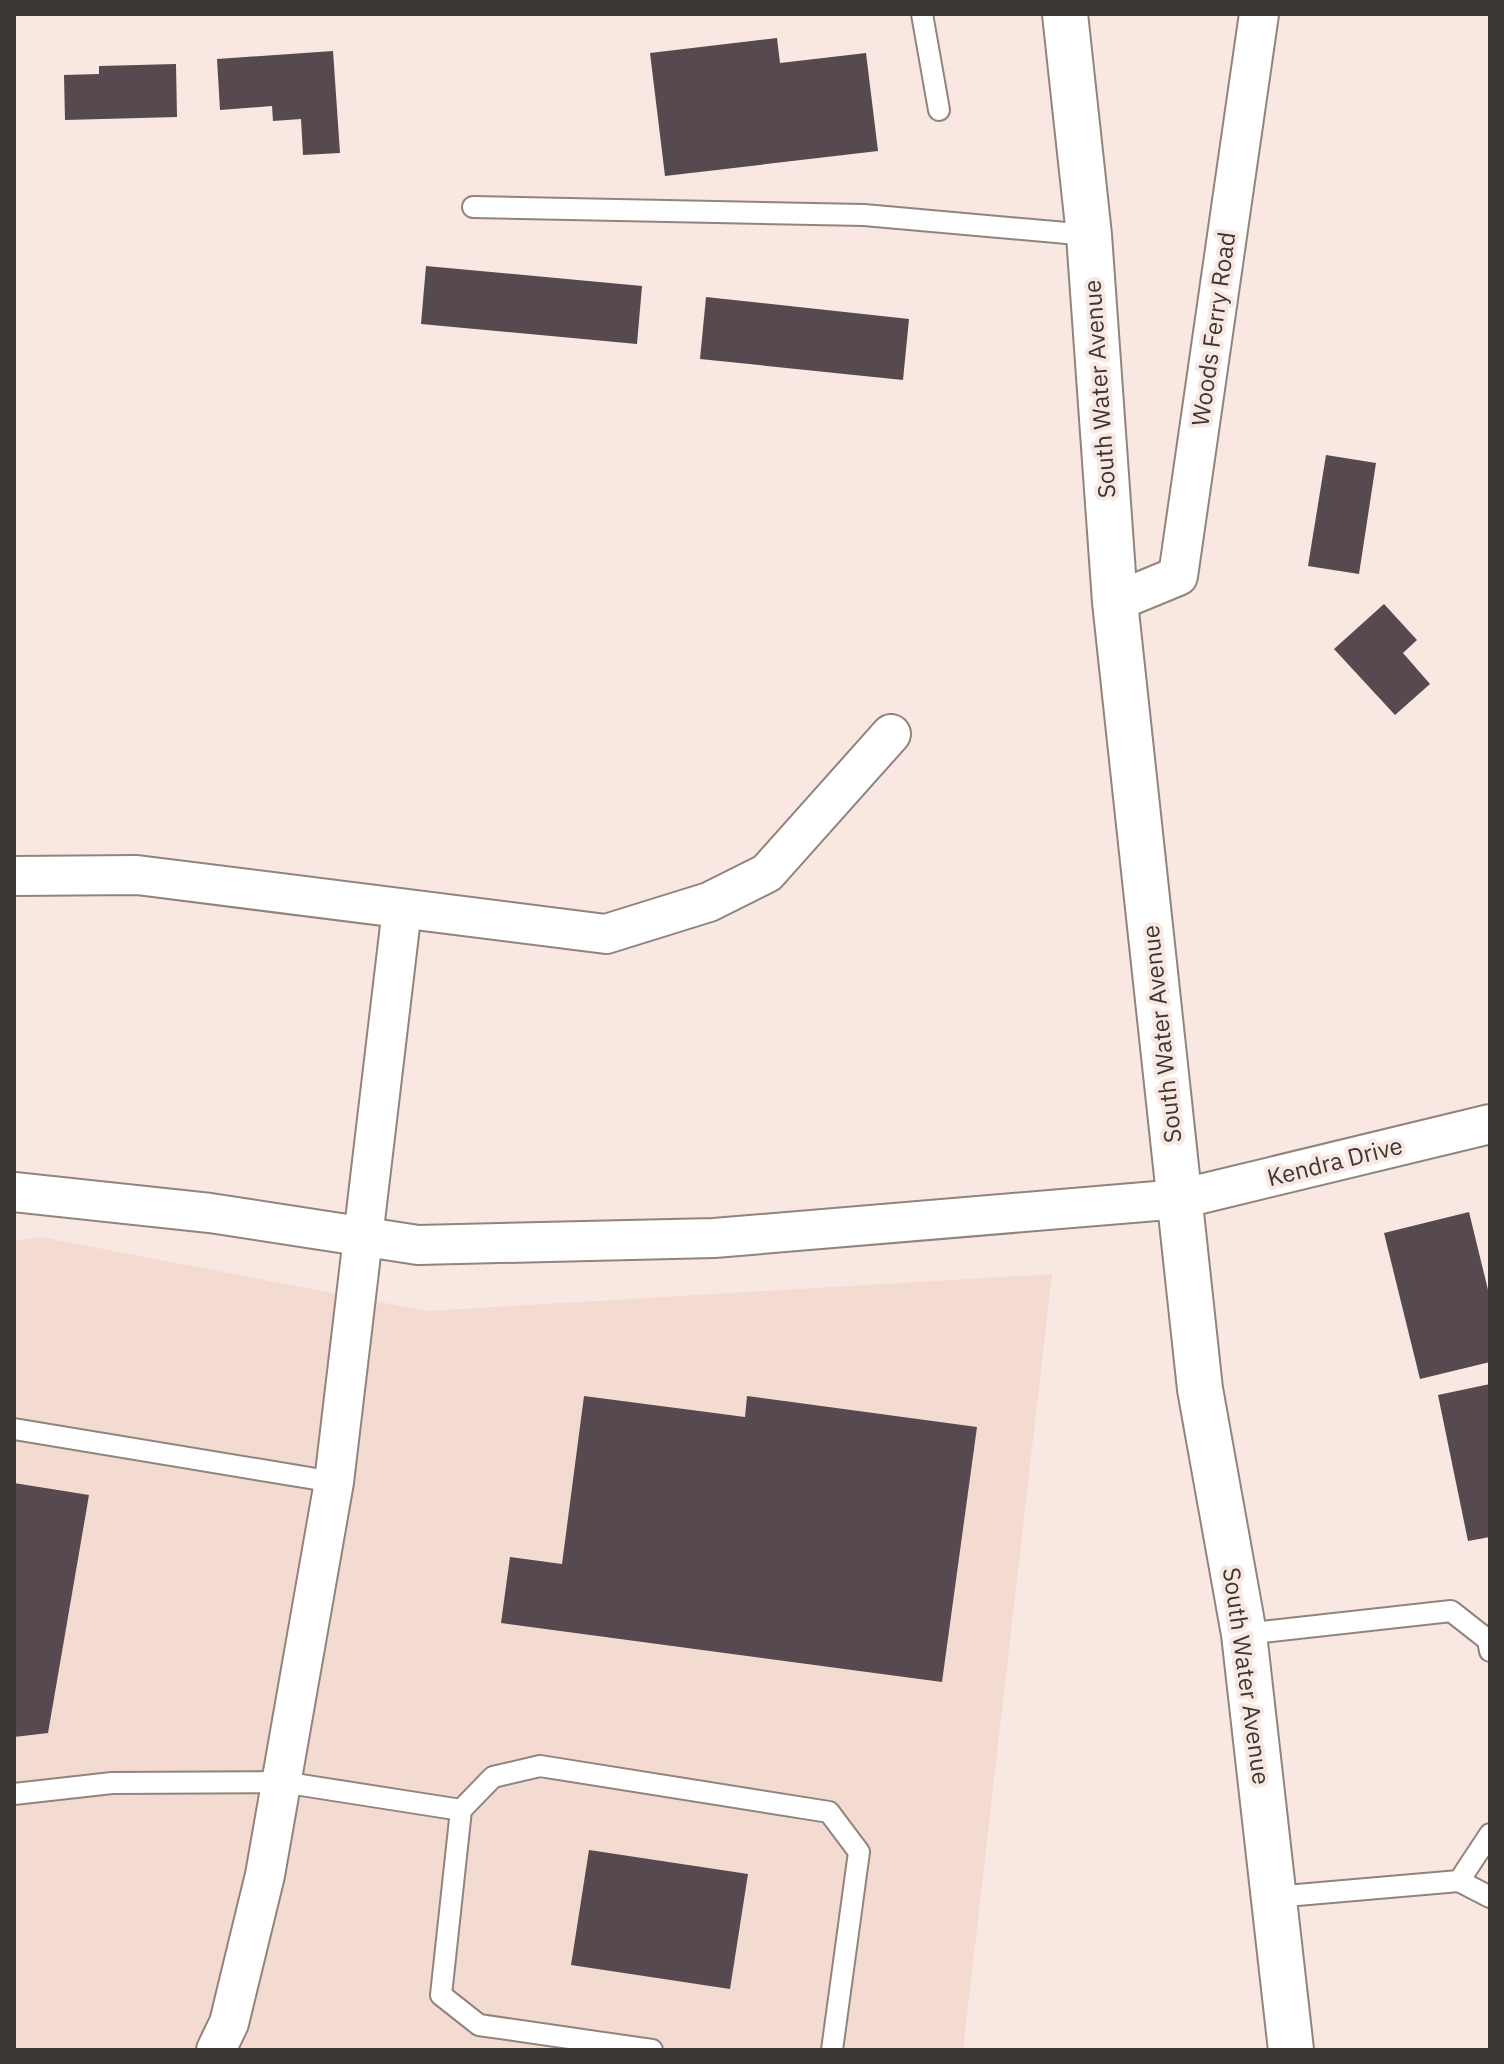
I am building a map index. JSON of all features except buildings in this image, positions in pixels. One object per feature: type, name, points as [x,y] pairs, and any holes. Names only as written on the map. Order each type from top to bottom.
[{"type":"main road","name":"South Water Avenue","points":[[1065,14],[1089,235],[1115,602],[1200,1389],[1244,1634],[1291,2050]]},
{"type":"street","name":"Woods Ferry Road","points":[[1115,602],[1178,576],[1259,14]]},
{"type":"street","points":[[14,876],[137,875],[606,934],[709,902],[767,873],[891,734]]},
{"type":"street","points":[[216,2050],[229,2023],[265,1875],[334,1482],[402,909]]},
{"type":"street","name":"Kendra Drive","points":[[14,1192],[210,1213],[418,1245],[714,1238],[1180,1199],[1490,1124]]},
{"type":"lane","points":[[922,14],[939,110]]},
{"type":"lane","points":[[1071,65],[1087,14]]},
{"type":"lane","points":[[473,207],[864,215],[1089,235]]},
{"type":"lane","points":[[14,1429],[334,1482]]},
{"type":"lane","points":[[1244,1634],[1451,1611],[1488,1640],[1490,1651]]},
{"type":"lane","points":[[652,2050],[479,2025],[441,1995],[461,1810],[493,1777],[540,1766],[829,1812],[859,1852],[832,2050]]},
{"type":"lane","points":[[14,1794],[112,1783],[282,1782],[461,1810]]},
{"type":"lane","points":[[1459,1881],[1490,1834]]},
{"type":"lane","points":[[1274,1897],[1459,1881],[1490,1897]]},
{"type":"shaded area","points":[[40,1237],[427,1311],[1052,1274],[963,2050],[14,2050],[14,1241]]}]
